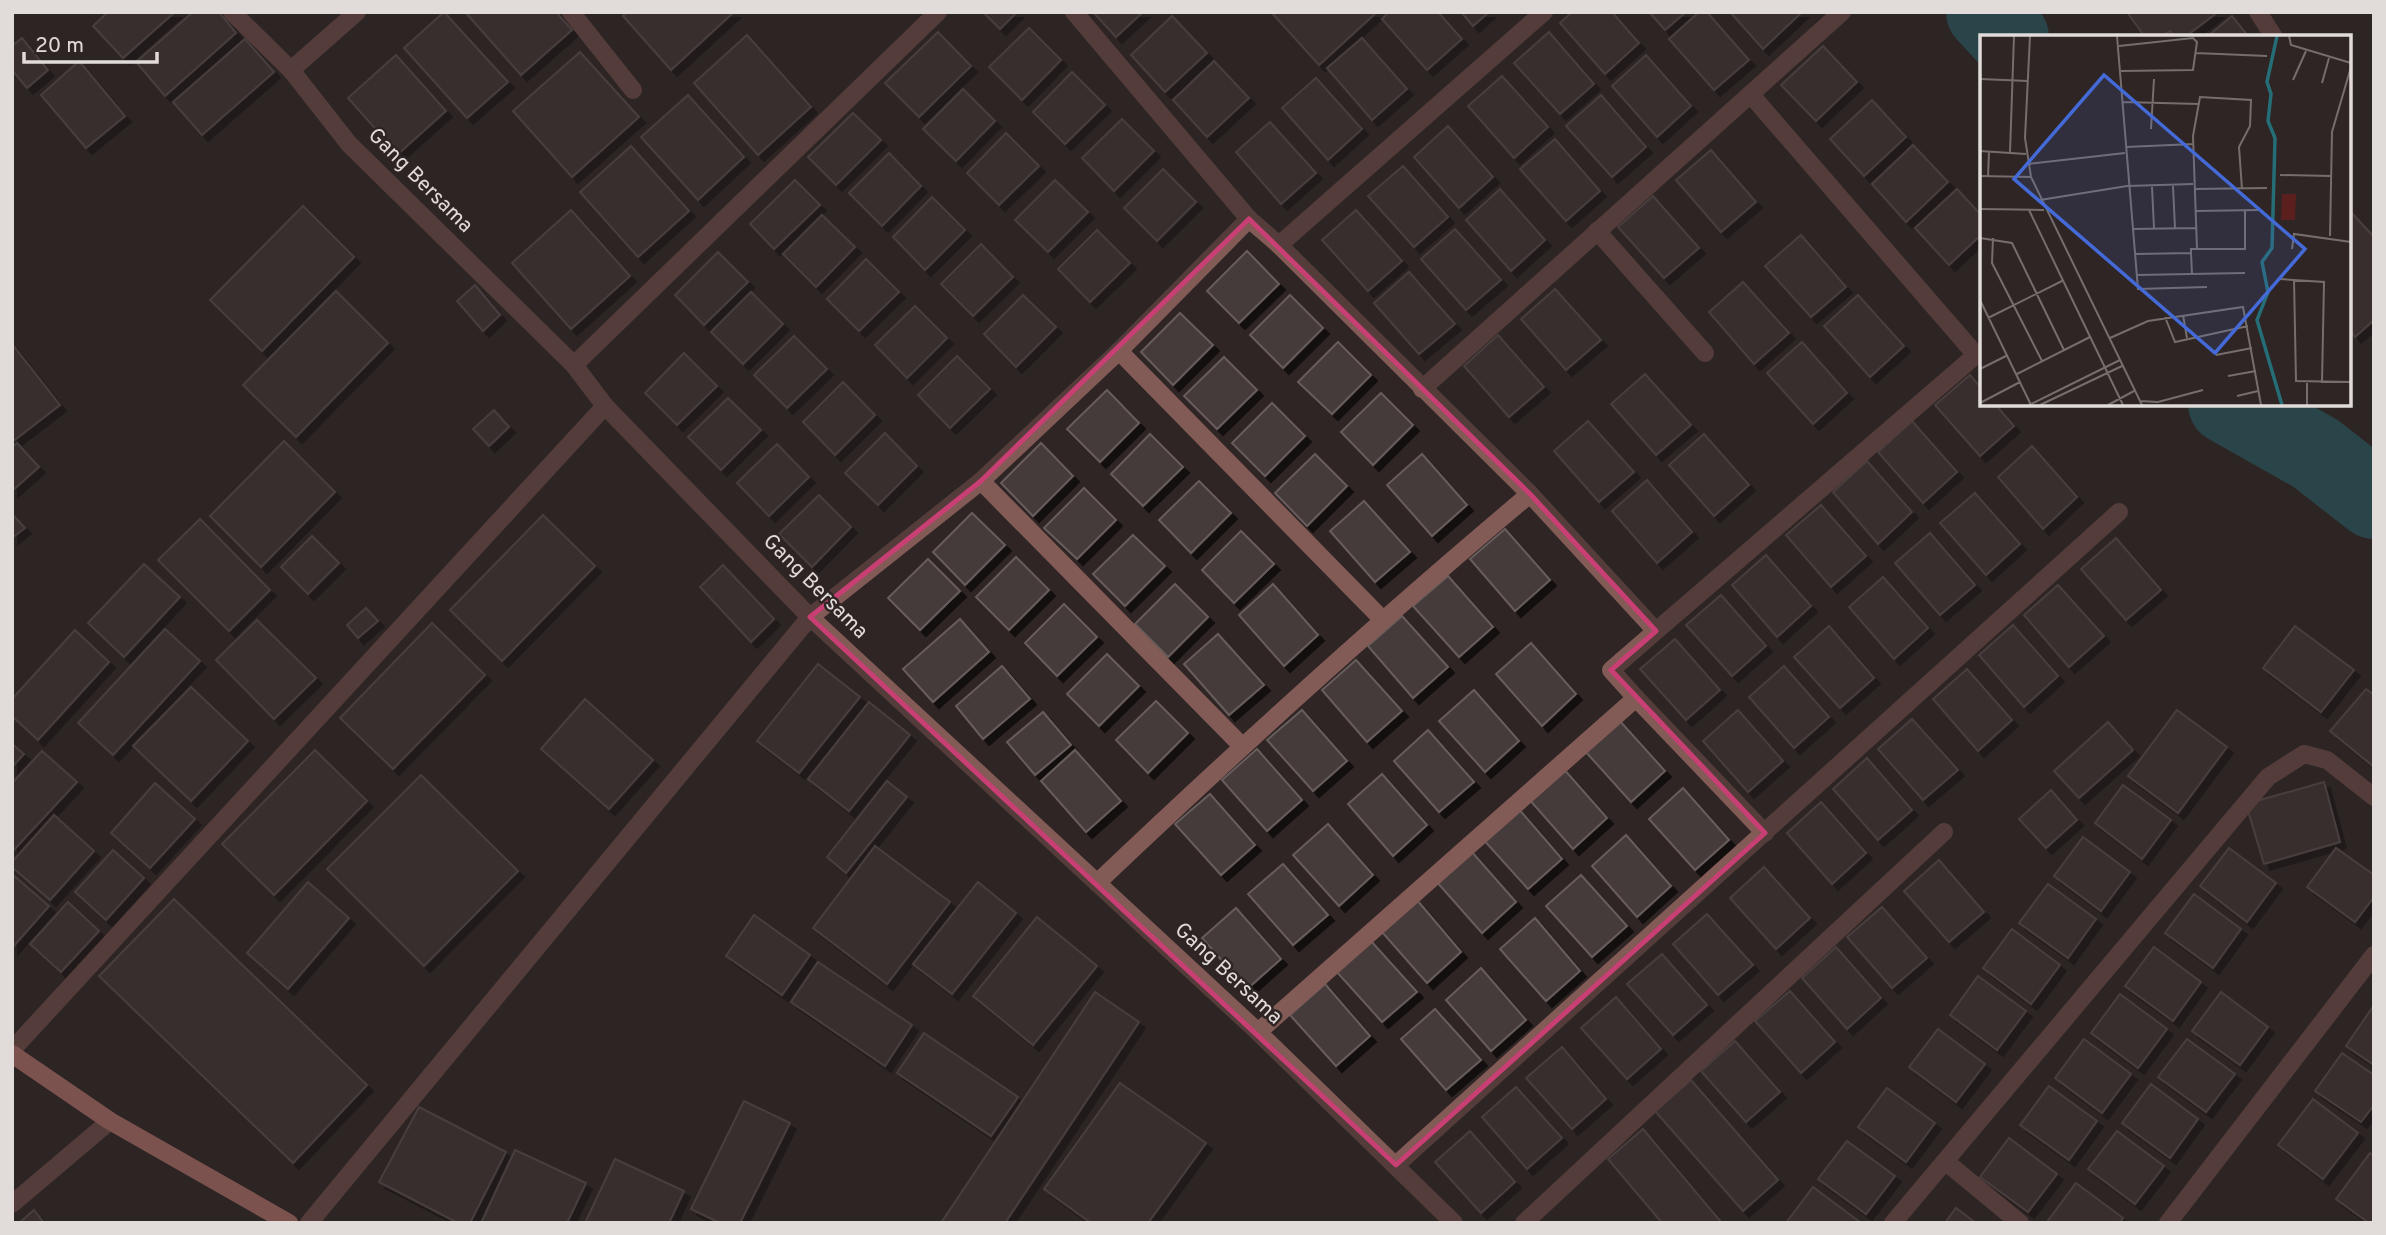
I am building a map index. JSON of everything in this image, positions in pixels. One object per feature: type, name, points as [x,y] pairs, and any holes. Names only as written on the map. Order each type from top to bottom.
[{"type":"main road","points":[[12,1052],[110,1121],[289,1223]]},
{"type":"street","name":"Gang Bersama","points":[[232,12],[291,70],[349,144],[574,365],[605,406],[810,617],[1258,1032],[1454,1223]]},
{"type":"street","points":[[291,70],[357,12]]},
{"type":"street","points":[[571,12],[633,90]]},
{"type":"street","points":[[574,365],[939,12]]},
{"type":"street","points":[[1074,12],[1249,219],[1279,245],[1530,494],[1656,631]]},
{"type":"street","points":[[1279,245],[1544,12]]},
{"type":"street","points":[[1422,389],[1752,96],[1842,12]]},
{"type":"street","points":[[2258,12],[2273,35]]},
{"type":"street","points":[[1752,96],[1976,355],[1611,670],[1765,833]]},
{"type":"street","points":[[309,1223],[810,617],[981,481],[1119,351],[1249,219]]},
{"type":"street","points":[[1597,231],[1705,353]]},
{"type":"street","points":[[1119,351],[1381,619]]},
{"type":"street","points":[[12,1052],[605,406]]},
{"type":"street","points":[[981,481],[1241,745]]},
{"type":"street","points":[[1097,883],[1241,745],[1381,619],[1530,494]]},
{"type":"street","points":[[1396,1165],[2119,512]]},
{"type":"street","points":[[1258,1032],[1636,698]]},
{"type":"street","points":[[1893,1223],[2268,777],[2304,754],[2327,760],[2374,797]]},
{"type":"street","points":[[1524,1223],[1944,832]]},
{"type":"street","points":[[2168,1223],[2374,955]]},
{"type":"street","points":[[12,1204],[110,1121]]},
{"type":"street","points":[[1946,1162],[2020,1223]]},
{"type":"highlighted area","points":[[1249,219],[1530,494],[1656,631],[1611,670],[1765,833],[1396,1165],[810,617],[981,481]]},
{"type":"building","points":[[108,12],[175,12],[123,58],[93,26]]},
{"type":"building","points":[[193,12],[219,12],[236,33],[165,96],[136,62]]},
{"type":"building","points":[[444,12],[508,82],[467,118],[404,48]]},
{"type":"building","points":[[465,12],[556,12],[572,30],[521,75]]},
{"type":"building","points":[[627,12],[734,12],[671,70],[623,16]]},
{"type":"building","points":[[983,12],[1017,12],[1000,29]]},
{"type":"building","points":[[1093,12],[1143,12],[1116,37]]},
{"type":"building","points":[[1271,12],[1377,12],[1319,65]]},
{"type":"building","points":[[1389,12],[1438,12],[1462,39],[1427,70],[1382,19]]},
{"type":"building","points":[[1461,12],[1489,12],[1473,26]]},
{"type":"building","points":[[1572,12],[1612,12],[1639,43],[1605,74],[1560,23]]},
{"type":"building","points":[[1649,12],[1686,12],[1665,30]]},
{"type":"building","points":[[1699,12],[1707,12],[1749,60],[1714,90],[1669,39]]},
{"type":"building","points":[[1730,12],[1802,12],[1763,49]]},
{"type":"building","points":[[2127,12],[2218,12],[2188,35],[2173,35],[2170,31],[2164,35],[2144,35]]},
{"type":"building","points":[[1172,16],[1207,53],[1165,92],[1131,55]]},
{"type":"building","points":[[2232,16],[2247,35],[2209,35]]},
{"type":"building","points":[[1029,28],[1061,60],[1022,100],[989,67]]},
{"type":"building","points":[[938,32],[971,66],[919,117],[885,83]]},
{"type":"building","points":[[1549,32],[1594,84],[1560,114],[1514,63]]},
{"type":"building","points":[[747,35],[811,107],[758,155],[694,83]]},
{"type":"building","points":[[22,38],[48,70],[27,88],[12,70],[12,46]]},
{"type":"building","points":[[1362,38],[1407,89],[1372,120],[1327,68]]},
{"type":"building","points":[[245,39],[274,72],[202,135],[173,102]]},
{"type":"building","points":[[1823,46],[1857,82],[1816,121],[1781,85]]},
{"type":"building","points":[[580,52],[639,117],[572,177],[513,111]]},
{"type":"building","points":[[396,55],[446,111],[398,154],[348,98]]},
{"type":"building","points":[[1646,55],[1691,106],[1657,137],[1612,86]]},
{"type":"building","points":[[79,61],[125,116],[86,148],[41,95]]},
{"type":"building","points":[[1214,61],[1249,98],[1207,137],[1173,100]]},
{"type":"building","points":[[1072,72],[1105,105],[1065,144],[1033,112]]},
{"type":"building","points":[[1502,76],[1548,127],[1514,158],[1468,106]]},
{"type":"building","points":[[1316,78],[1362,129],[1328,160],[1282,108]]},
{"type":"building","points":[[963,89],[995,121],[956,161],[923,129]]},
{"type":"building","points":[[688,95],[744,157],[698,200],[641,137]]},
{"type":"building","points":[[1601,95],[1646,147],[1612,177],[1566,126]]},
{"type":"building","points":[[1872,100],[1906,137],[1864,176],[1830,139]]},
{"type":"building","points":[[853,113],[881,140],[836,185],[808,157]]},
{"type":"building","points":[[1122,119],[1154,151],[1114,191],[1082,158]]},
{"type":"building","points":[[1270,122],[1316,173],[1281,204],[1236,152]]},
{"type":"building","points":[[1448,126],[1493,177],[1459,208],[1414,157]]},
{"type":"building","points":[[1006,133],[1039,166],[999,205],[967,173]]},
{"type":"building","points":[[1555,139],[1600,191],[1566,221],[1520,169]]},
{"type":"building","points":[[1913,145],[1948,182],[1906,222],[1872,184]]},
{"type":"building","points":[[631,146],[689,211],[638,257],[580,192]]},
{"type":"building","points":[[1711,150],[1756,202],[1721,232],[1676,180]]},
{"type":"building","points":[[889,153],[921,186],[882,226],[849,193]]},
{"type":"building","points":[[1403,166],[1448,217],[1414,247],[1368,196]]},
{"type":"building","points":[[1163,169],[1196,202],[1157,241],[1124,208]]},
{"type":"building","points":[[795,180],[820,205],[774,249],[750,224]]},
{"type":"building","points":[[1055,180],[1088,212],[1048,252],[1015,220]]},
{"type":"building","points":[[1500,189],[1545,240],[1511,271],[1466,220]]},
{"type":"building","points":[[1957,189],[1980,214],[1980,236],[1949,265],[1915,228]]},
{"type":"building","points":[[1653,196],[1699,248],[1664,278],[1618,227]]},
{"type":"building","points":[[932,197],[965,230],[925,270],[893,237]]},
{"type":"building","points":[[303,206],[354,257],[262,351],[210,300]]},
{"type":"building","points":[[571,210],[630,276],[571,329],[512,263]]},
{"type":"building","points":[[1356,210],[1402,261],[1368,291],[1322,240]]},
{"type":"building","points":[[2351,212],[2374,237],[2374,320],[2355,337],[2351,332]]},
{"type":"building","points":[[822,215],[855,247],[816,287],[783,254]]},
{"type":"building","points":[[1455,229],[1501,280],[1466,310],[1421,259]]},
{"type":"building","points":[[1097,230],[1130,263],[1090,302],[1058,269]]},
{"type":"building","points":[[1801,235],[1846,287],[1811,317],[1765,266]]},
{"type":"building","points":[[981,244],[1013,277],[973,316],[941,284]]},
{"type":"building","points":[[1247,251],[1279,284],[1239,323],[1207,291]]},
{"type":"building","points":[[718,252],[748,282],[704,325],[675,295]]},
{"type":"building","points":[[866,259],[899,292],[859,331],[827,299]]},
{"type":"building","points":[[1409,272],[1455,324],[1419,354],[1374,303]]},
{"type":"building","points":[[1743,282],[1789,333],[1754,364],[1709,312]]},
{"type":"building","points":[[475,285],[500,315],[483,331],[457,301]]},
{"type":"building","points":[[1555,289],[1601,340],[1566,370],[1521,319]]},
{"type":"building","points":[[336,291],[388,343],[296,437],[243,385]]},
{"type":"building","points":[[751,292],[783,324],[743,364],[711,332]]},
{"type":"building","points":[[1023,295],[1056,327],[1016,367],[984,334]]},
{"type":"building","points":[[1290,295],[1323,328],[1283,368],[1250,335]]},
{"type":"building","points":[[1858,295],[1904,346],[1870,377],[1824,326]]},
{"type":"building","points":[[915,306],[947,338],[907,378],[875,345]]},
{"type":"building","points":[[1180,313],[1213,345],[1173,385],[1141,352]]},
{"type":"building","points":[[1498,335],[1544,387],[1509,417],[1464,366]]},
{"type":"building","points":[[794,336],[827,369],[787,408],[754,375]]},
{"type":"building","points":[[1338,342],[1371,375],[1332,414],[1298,382]]},
{"type":"building","points":[[1802,342],[1847,393],[1813,424],[1767,373]]},
{"type":"building","points":[[12,344],[60,405],[12,442]]},
{"type":"building","points":[[684,353],[717,386],[677,425],[645,393]]},
{"type":"building","points":[[957,356],[990,389],[950,428],[918,395]]},
{"type":"building","points":[[1224,357],[1257,390],[1217,429],[1184,396]]},
{"type":"building","points":[[1645,374],[1691,425],[1656,455],[1611,404]]},
{"type":"building","points":[[1970,375],[1980,387],[1980,406],[1997,406],[2014,426],[1980,456],[1935,405]]},
{"type":"building","points":[[843,382],[875,415],[835,455],[803,422]]},
{"type":"building","points":[[1107,390],[1139,423],[1100,462],[1067,429]]},
{"type":"building","points":[[1381,393],[1413,425],[1373,465],[1341,432]]},
{"type":"building","points":[[728,398],[761,430],[721,470],[688,437]]},
{"type":"building","points":[[1272,403],[1305,436],[1265,476],[1232,443]]},
{"type":"building","points":[[494,410],[509,427],[489,446],[473,429]]},
{"type":"building","points":[[1588,421],[1634,472],[1599,502],[1554,451]]},
{"type":"building","points":[[1912,421],[1957,472],[1923,503],[1878,452]]},
{"type":"building","points":[[885,433],[917,466],[878,505],[845,473]]},
{"type":"building","points":[[1150,434],[1183,467],[1143,506],[1111,474]]},
{"type":"building","points":[[1704,434],[1749,485],[1714,516],[1669,465]]},
{"type":"building","points":[[284,441],[335,492],[261,567],[210,516]]},
{"type":"building","points":[[17,443],[39,467],[12,491],[12,447]]},
{"type":"building","points":[[1041,443],[1073,476],[1033,516],[1001,483]]},
{"type":"building","points":[[777,444],[809,477],[769,516],[737,483]]},
{"type":"building","points":[[2032,446],[2077,497],[2043,529],[1998,477]]},
{"type":"building","points":[[1315,454],[1347,486],[1307,526],[1275,493]]},
{"type":"building","points":[[1422,454],[1467,505],[1432,536],[1387,485]]},
{"type":"building","points":[[1867,461],[1912,512],[1878,544],[1833,492]]},
{"type":"building","points":[[1647,480],[1692,532],[1657,563],[1612,511]]},
{"type":"building","points":[[1199,481],[1231,513],[1191,553],[1159,520]]},
{"type":"building","points":[[1084,488],[1116,520],[1077,559],[1044,528]]},
{"type":"building","points":[[1975,493],[2020,544],[1986,575],[1940,523]]},
{"type":"building","points":[[819,495],[851,527],[812,567],[779,534]]},
{"type":"building","points":[[1364,501],[1410,552],[1375,582],[1330,531]]},
{"type":"building","points":[[1821,505],[1866,556],[1831,587],[1786,535]]},
{"type":"building","points":[[972,513],[1005,545],[965,585],[933,552]]},
{"type":"building","points":[[12,514],[25,528],[12,538]]},
{"type":"building","points":[[543,515],[595,566],[502,661],[450,610]]},
{"type":"building","points":[[200,519],[270,590],[229,631],[158,560]]},
{"type":"building","points":[[1505,529],[1550,580],[1515,611],[1470,559]]},
{"type":"building","points":[[1241,531],[1274,564],[1234,603],[1202,570]]},
{"type":"building","points":[[1930,533],[1975,585],[1940,615],[1895,563]]},
{"type":"building","points":[[1133,535],[1165,566],[1125,606],[1093,574]]},
{"type":"building","points":[[312,536],[339,563],[308,594],[281,567]]},
{"type":"building","points":[[2116,538],[2161,590],[2126,620],[2081,569]]},
{"type":"building","points":[[1766,555],[1811,606],[1777,637],[1732,585]]},
{"type":"building","points":[[1016,557],[1049,590],[1009,630],[976,597]]},
{"type":"building","points":[[928,559],[960,591],[920,630],[888,598]]},
{"type":"building","points":[[144,564],[180,597],[124,657],[88,623]]},
{"type":"building","points":[[723,565],[774,619],[751,642],[700,587]]},
{"type":"building","points":[[1448,576],[1493,627],[1459,657],[1413,606]]},
{"type":"building","points":[[1883,577],[1928,628],[1894,659],[1849,607]]},
{"type":"building","points":[[1175,584],[1208,617],[1168,657],[1135,624]]},
{"type":"building","points":[[1273,584],[1318,635],[1284,666],[1239,615]]},
{"type":"building","points":[[2058,585],[2104,636],[2069,667],[2024,615]]},
{"type":"building","points":[[1721,595],[1766,646],[1732,676],[1686,625]]},
{"type":"building","points":[[1064,604],[1097,637],[1057,676],[1025,643]]},
{"type":"building","points":[[366,608],[378,621],[358,638],[347,625]]},
{"type":"building","points":[[1402,616],[1448,667],[1413,698],[1368,646]]},
{"type":"building","points":[[960,619],[989,652],[933,702],[903,669]]},
{"type":"building","points":[[257,620],[316,678],[274,719],[216,660]]},
{"type":"building","points":[[432,623],[485,675],[393,769],[340,718]]},
{"type":"building","points":[[2013,625],[2058,676],[2024,707],[1979,655]]},
{"type":"building","points":[[1829,626],[1874,678],[1840,708],[1794,657]]},
{"type":"building","points":[[2295,626],[2354,670],[2321,712],[2263,668]]},
{"type":"building","points":[[165,629],[200,661],[113,755],[78,723]]},
{"type":"building","points":[[75,630],[109,662],[38,740],[12,716],[12,699]]},
{"type":"building","points":[[1218,634],[1264,685],[1229,715],[1184,664]]},
{"type":"building","points":[[1675,639],[1720,690],[1686,720],[1640,669]]},
{"type":"building","points":[[1531,643],[1576,694],[1542,726],[1496,674]]},
{"type":"building","points":[[1107,654],[1139,686],[1099,726],[1067,694]]},
{"type":"building","points":[[1356,660],[1402,711],[1367,742],[1322,690]]},
{"type":"building","points":[[818,664],[860,697],[799,773],[757,741]]},
{"type":"building","points":[[1002,666],[1030,699],[983,739],[956,706]]},
{"type":"building","points":[[1784,666],[1829,717],[1794,748],[1749,697]]},
{"type":"building","points":[[1967,669],[2012,720],[1978,751],[1933,699]]},
{"type":"building","points":[[191,687],[248,741],[191,801],[133,746]]},
{"type":"building","points":[[2366,689],[2374,695],[2374,767],[2330,731]]},
{"type":"building","points":[[1474,690],[1519,741],[1485,772],[1439,721]]},
{"type":"building","points":[[585,699],[653,760],[609,809],[541,749]]},
{"type":"building","points":[[1156,701],[1188,733],[1148,773],[1116,740]]},
{"type":"building","points":[[869,702],[910,735],[849,811],[808,779]]},
{"type":"building","points":[[1302,710],[1347,761],[1313,791],[1267,740]]},
{"type":"building","points":[[1738,710],[1783,761],[1748,792],[1703,741]]},
{"type":"building","points":[[2177,710],[2227,747],[2178,813],[2128,776]]},
{"type":"building","points":[[1043,712],[1071,745],[1035,775],[1007,742]]},
{"type":"building","points":[[1912,719],[1958,770],[1923,800],[1878,749]]},
{"type":"building","points":[[1619,720],[1665,771],[1631,802],[1585,751]]},
{"type":"building","points":[[2108,722],[2133,750],[2079,798],[2054,771]]},
{"type":"building","points":[[1428,730],[1474,782],[1439,812],[1394,761]]},
{"type":"building","points":[[12,744],[24,754],[12,767]]},
{"type":"building","points":[[1257,749],[1302,800],[1267,831],[1222,780]]},
{"type":"building","points":[[315,750],[367,801],[274,895],[222,844]]},
{"type":"building","points":[[1075,750],[1121,801],[1086,832],[1041,781]]},
{"type":"building","points":[[42,751],[77,782],[12,852],[12,783]]},
{"type":"building","points":[[1867,758],[1912,810],[1878,840],[1833,789]]},
{"type":"building","points":[[1562,767],[1607,818],[1573,849],[1528,798]]},
{"type":"building","points":[[1382,774],[1427,825],[1393,856],[1348,804]]},
{"type":"building","points":[[421,775],[518,871],[424,966],[327,869]]},
{"type":"building","points":[[887,781],[907,797],[846,873],[827,857]]},
{"type":"building","points":[[2324,782],[2340,842],[2264,864],[2246,804]]},
{"type":"building","points":[[155,783],[195,819],[150,868],[111,833]]},
{"type":"building","points":[[2123,785],[2171,820],[2142,859],[2095,823]]},
{"type":"building","points":[[1683,788],[1729,840],[1695,870],[1649,819]]},
{"type":"building","points":[[2051,790],[2077,820],[2046,848],[2019,819]]},
{"type":"building","points":[[1210,794],[1255,845],[1221,875],[1175,824]]},
{"type":"building","points":[[1821,802],[1866,853],[1832,884],[1787,833]]},
{"type":"building","points":[[1517,807],[1562,859],[1528,889],[1482,838]]},
{"type":"building","points":[[54,815],[94,851],[50,900],[12,867],[12,862]]},
{"type":"building","points":[[1328,824],[1373,875],[1339,906],[1293,855]]},
{"type":"building","points":[[1626,835],[1671,886],[1637,917],[1592,866]]},
{"type":"building","points":[[2083,837],[2130,872],[2101,911],[2054,876]]},
{"type":"building","points":[[875,846],[950,902],[887,984],[813,928]]},
{"type":"building","points":[[2229,848],[2276,883],[2247,922],[2200,886]]},
{"type":"building","points":[[2336,848],[2374,875],[2374,897],[2355,922],[2307,887]]},
{"type":"building","points":[[113,850],[144,878],[106,920],[75,892]]},
{"type":"building","points":[[1471,851],[1516,902],[1482,933],[1436,881]]},
{"type":"building","points":[[1939,860],[1984,912],[1949,942],[1904,891]]},
{"type":"building","points":[[1283,864],[1328,915],[1293,945],[1248,894]]},
{"type":"building","points":[[1764,867],[1810,918],[1776,949],[1730,898]]},
{"type":"building","points":[[12,874],[49,906],[12,948]]},
{"type":"building","points":[[1581,875],[1627,926],[1592,957],[1546,906]]},
{"type":"building","points":[[308,882],[349,918],[288,989],[247,953]]},
{"type":"building","points":[[978,882],[1016,913],[952,994],[913,964]]},
{"type":"building","points":[[2048,884],[2096,919],[2068,958],[2019,923]]},
{"type":"building","points":[[2194,894],[2241,929],[2213,968],[2165,933]]},
{"type":"building","points":[[174,899],[367,1085],[293,1163],[99,976]]},
{"type":"building","points":[[1417,900],[1461,952],[1427,983],[1382,932]]},
{"type":"building","points":[[68,902],[99,931],[61,972],[30,944]]},
{"type":"building","points":[[1882,907],[1927,958],[1892,988],[1847,937]]},
{"type":"building","points":[[1236,908],[1281,959],[1247,989],[1202,938]]},
{"type":"building","points":[[1707,914],[1753,965],[1718,995],[1673,944]]},
{"type":"building","points":[[754,915],[810,955],[782,995],[726,956]]},
{"type":"building","points":[[1037,917],[1097,966],[1033,1045],[973,996]]},
{"type":"building","points":[[1535,918],[1580,971],[1546,1001],[1500,949]]},
{"type":"building","points":[[2012,929],[2060,965],[2031,1004],[1983,968]]},
{"type":"building","points":[[1371,941],[1417,992],[1382,1022],[1336,971]]},
{"type":"building","points":[[1836,947],[1881,998],[1847,1029],[1802,978]]},
{"type":"building","points":[[2154,947],[2201,982],[2173,1021],[2125,986]]},
{"type":"building","points":[[1662,954],[1707,1005],[1673,1035],[1627,984]]},
{"type":"building","points":[[818,962],[912,1025],[885,1066],[791,1002]]},
{"type":"building","points":[[1481,968],[1526,1020],[1491,1051],[1446,1000]]},
{"type":"building","points":[[1978,976],[2026,1011],[1997,1050],[1950,1015]]},
{"type":"building","points":[[1325,984],[1370,1036],[1336,1066],[1290,1015]]},
{"type":"building","points":[[1790,991],[1835,1042],[1801,1073],[1755,1021]]},
{"type":"building","points":[[1095,992],[1139,1022],[1005,1223],[941,1223]]},
{"type":"building","points":[[2221,992],[2268,1027],[2240,1065],[2192,1031]]},
{"type":"building","points":[[2120,994],[2167,1029],[2138,1068],[2091,1033]]},
{"type":"building","points":[[1616,997],[1661,1049],[1627,1079],[1581,1028]]},
{"type":"building","points":[[2374,1005],[2374,1065],[2346,1046]]},
{"type":"building","points":[[1435,1009],[1481,1060],[1446,1090],[1401,1039]]},
{"type":"building","points":[[1938,1029],[1985,1064],[1956,1102],[1909,1067]]},
{"type":"building","points":[[924,1033],[1018,1097],[991,1136],[897,1073]]},
{"type":"building","points":[[2084,1039],[2131,1074],[2102,1113],[2055,1078]]},
{"type":"building","points":[[2187,1039],[2235,1074],[2206,1112],[2158,1077]]},
{"type":"building","points":[[1735,1041],[1780,1092],[1746,1122],[1701,1071]]},
{"type":"building","points":[[1562,1047],[1606,1099],[1572,1129],[1526,1078]]},
{"type":"building","points":[[2342,1053],[2374,1075],[2374,1105],[2361,1122],[2315,1091]]},
{"type":"building","points":[[1691,1080],[1778,1180],[1743,1211],[1655,1111]]},
{"type":"building","points":[[1120,1083],[1206,1143],[1148,1223],[1091,1223],[1044,1189]]},
{"type":"building","points":[[2151,1084],[2198,1119],[2170,1158],[2122,1123]]},
{"type":"building","points":[[2049,1086],[2097,1121],[2069,1160],[2020,1125]]},
{"type":"building","points":[[1516,1087],[1562,1138],[1527,1169],[1482,1117]]},
{"type":"building","points":[[1887,1088],[1935,1123],[1906,1162],[1858,1127]]},
{"type":"building","points":[[2313,1099],[2358,1133],[2323,1179],[2278,1145]]},
{"type":"building","points":[[744,1101],[790,1123],[740,1223],[720,1223],[691,1209]]},
{"type":"building","points":[[419,1107],[506,1152],[470,1223],[458,1223],[379,1182]]},
{"type":"building","points":[[1643,1129],[1722,1223],[1662,1223],[1608,1159]]},
{"type":"building","points":[[1470,1131],[1515,1182],[1481,1213],[1435,1162]]},
{"type":"building","points":[[2117,1131],[2164,1166],[2135,1204],[2088,1169]]},
{"type":"building","points":[[2009,1138],[2057,1174],[2028,1212],[1980,1177]]},
{"type":"building","points":[[1847,1141],[1895,1176],[1866,1214],[1818,1179]]},
{"type":"building","points":[[515,1150],[586,1183],[567,1223],[481,1223]]},
{"type":"building","points":[[2370,1153],[2374,1156],[2374,1223],[2369,1223],[2336,1199]]},
{"type":"building","points":[[615,1159],[684,1191],[669,1223],[585,1223]]},
{"type":"building","points":[[2076,1183],[2123,1218],[2120,1223],[2047,1222]]},
{"type":"building","points":[[1813,1187],[1860,1222],[1786,1223]]},
{"type":"building","points":[[1956,1208],[1976,1223],[1945,1223]]},
{"type":"building","points":[[34,1210],[44,1223],[19,1223]]},
{"type":"waterway","points":[[1986,12],[2007,35]]},
{"type":"waterway","points":[[2232,406],[2315,453],[2374,499]]}]
